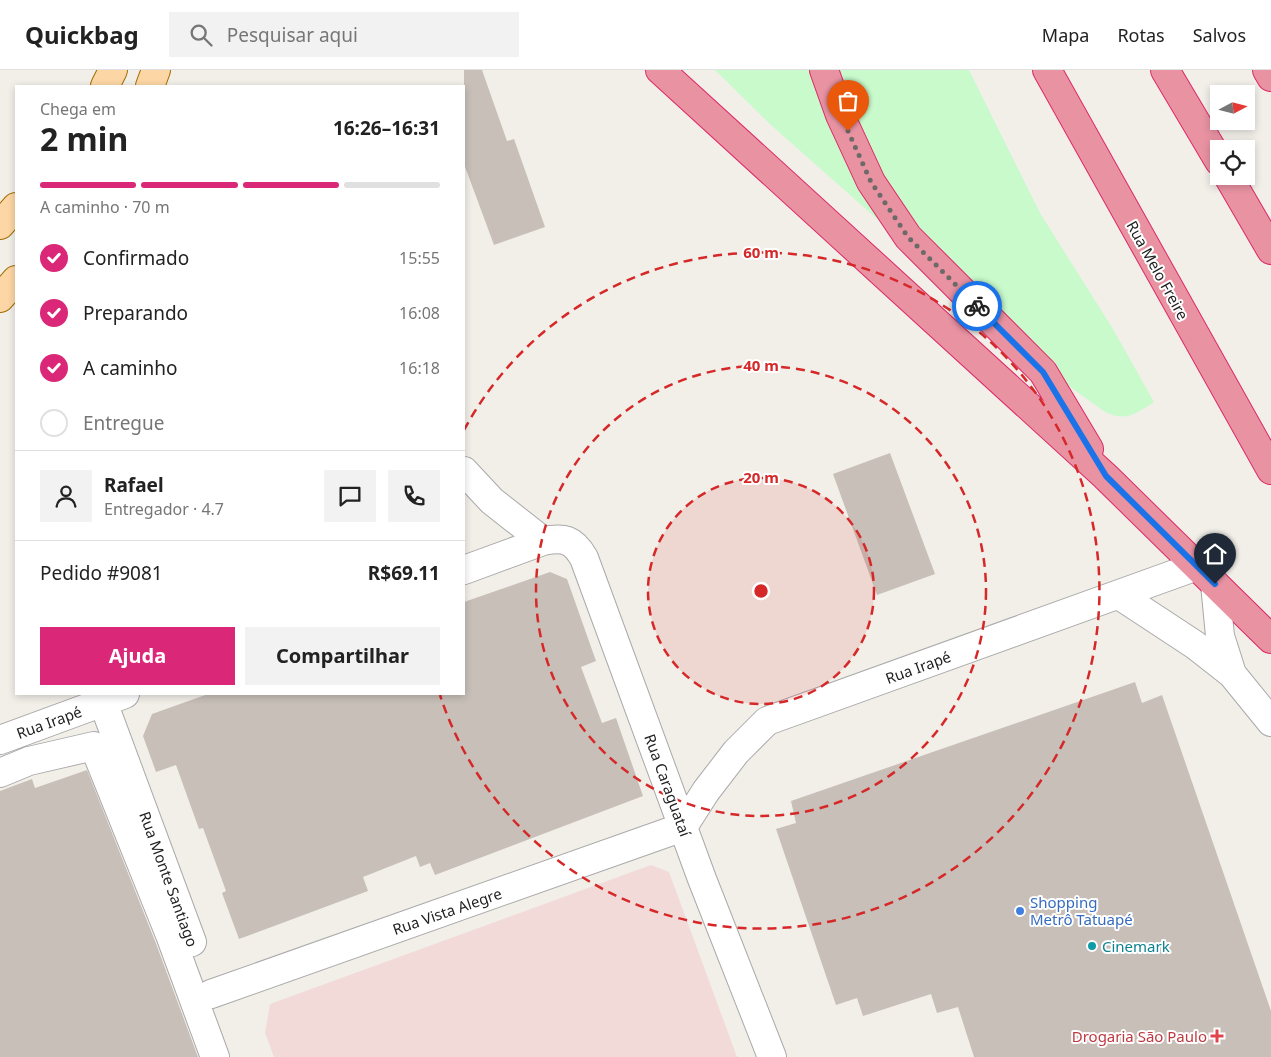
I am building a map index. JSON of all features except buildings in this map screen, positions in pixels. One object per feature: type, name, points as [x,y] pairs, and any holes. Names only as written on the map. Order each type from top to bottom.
[{"type":"highway","points":[[660,70],[1106,476],[1271,639]]},
{"type":"highway","points":[[824,70],[840,114],[871,182],[908,237],[1043,372],[1106,476]]},
{"type":"highway","name":"Rua Melo Freire","points":[[1047,70],[1271,470]]},
{"type":"highway","points":[[1165,70],[1210,146]]},
{"type":"highway","points":[[1267,70],[1271,77]]},
{"type":"highway","points":[[1233,185],[1271,250]]},
{"type":"main road","points":[[106,85],[113,70]]},
{"type":"main road","points":[[150,85],[156,70]]},
{"type":"main road","points":[[0,225],[15,207]]},
{"type":"main road","points":[[0,298],[15,281]]},
{"type":"street","points":[[465,472],[492,501],[542,541]]},
{"type":"street","name":"Rua Caraguataí","points":[[542,541],[555,538],[570,541],[579,549],[584,558],[683,827],[772,1057]]},
{"type":"street","points":[[465,570],[542,541]]},
{"type":"street","points":[[1206,575],[1220,636],[1232,674]]},
{"type":"street","name":"Rua Irapé","points":[[683,827],[706,791],[736,752],[766,721],[1119,594],[1206,575]]},
{"type":"street","points":[[1119,594],[1195,645],[1232,674],[1271,722]]},
{"type":"street","name":"Rua Irapé","points":[[0,740],[114,698]]},
{"type":"street","name":"Rua Monte Santiago","points":[[114,698],[198,959],[233,1057]]},
{"type":"street","points":[[0,773],[29,761],[94,746],[170,935],[215,1057]]},
{"type":"street","name":"Rua Vista Alegre","points":[[211,994],[683,827]]},
{"type":"street","points":[[170,935],[190,960],[198,959]]},
{"type":"shaded area","points":[[651,865],[669,872],[737,1057],[274,1057],[265,1033],[270,1004]]},
{"type":"green space","points":[[715,70],[969,70],[1040,213],[1113,329],[1154,402],[1131,415],[1113,415],[1105,412],[1051,373],[771,125]]},
{"type":"way so far","points":[[848,131],[871,182],[908,237],[977,306]]},
{"type":"place","name":"Shopping Metrô Tatuapé","points":[[1020,911]]},
{"type":"place","name":"Cinemark","points":[[1092,946]]},
{"type":"place","name":"Drogaria São Paulo","points":[[1217,1036]]},
{"type":"route","points":[[977,306],[1043,372],[1106,476],[1215,584]]}]
